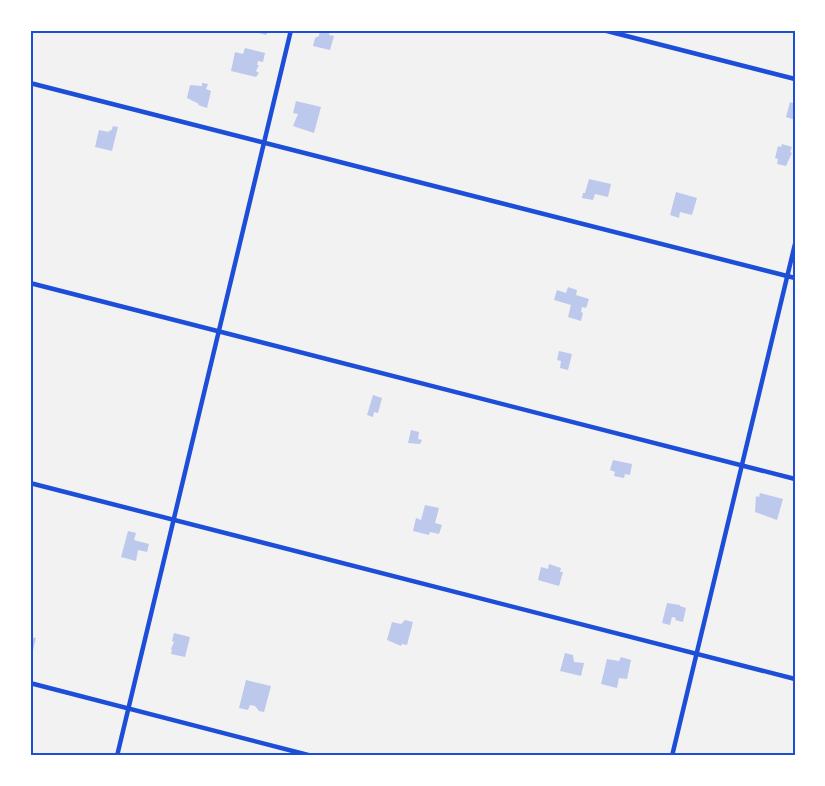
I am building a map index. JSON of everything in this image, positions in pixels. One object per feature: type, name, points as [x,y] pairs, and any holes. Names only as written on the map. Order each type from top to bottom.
[{"type":"street","points":[[117,756],[291,30]]},
{"type":"street","points":[[603,30],[795,79]]},
{"type":"street","points":[[30,83],[795,278]]},
{"type":"street","points":[[672,756],[795,244]]},
{"type":"street","points":[[30,284],[795,479]]},
{"type":"street","points":[[30,483],[795,679]]},
{"type":"street","points":[[30,683],[312,756]]},
{"type":"building","points":[[249,30],[268,30],[269,31],[266,35]]},
{"type":"building","points":[[320,30],[330,30],[329,35],[334,36],[330,50],[313,46]]},
{"type":"building","points":[[245,48],[265,53],[263,62],[258,61],[256,71],[259,73],[256,77],[231,71],[235,52],[243,54]]},
{"type":"building","points":[[202,83],[208,84],[206,89],[211,91],[207,108],[187,98],[190,85],[202,86]]},
{"type":"building","points":[[296,101],[321,107],[314,133],[293,126],[298,114],[293,113]]},
{"type":"building","points":[[790,102],[795,104],[795,120],[786,117]]},
{"type":"building","points":[[113,126],[118,127],[112,151],[95,147],[99,130],[109,132]]},
{"type":"building","points":[[782,144],[792,147],[790,152],[792,153],[786,166],[777,164],[778,159],[775,158],[778,146],[781,147]]},
{"type":"building","points":[[589,179],[611,184],[608,197],[595,194],[593,200],[582,198]]},
{"type":"building","points":[[676,192],[697,198],[692,215],[680,212],[679,218],[670,215]]},
{"type":"building","points":[[568,287],[577,290],[576,295],[589,299],[586,308],[582,307],[581,321],[568,317],[571,305],[554,300],[557,290],[566,293]]},
{"type":"building","points":[[559,351],[572,354],[568,370],[560,368],[561,361],[557,360]]},
{"type":"building","points":[[373,395],[382,398],[378,413],[374,412],[373,417],[367,415]]},
{"type":"building","points":[[411,430],[419,432],[418,439],[422,440],[420,444],[408,443]]},
{"type":"building","points":[[613,460],[632,464],[630,475],[625,474],[624,478],[614,476],[615,472],[610,470]]},
{"type":"building","points":[[760,493],[783,499],[777,520],[755,512],[756,496],[759,497]]},
{"type":"building","points":[[425,505],[439,508],[435,523],[442,525],[439,534],[430,532],[429,535],[413,531],[416,518],[421,520]]},
{"type":"building","points":[[128,531],[136,533],[134,540],[149,544],[147,552],[138,550],[136,561],[121,557]]},
{"type":"building","points":[[549,564],[561,568],[560,572],[563,572],[559,586],[538,580],[541,567],[548,569]]},
{"type":"building","points":[[667,603],[686,608],[683,622],[672,617],[670,625],[662,623]]},
{"type":"building","points":[[405,620],[413,622],[407,645],[402,644],[401,646],[387,640],[392,622],[401,624]]},
{"type":"building","points":[[174,633],[190,637],[185,657],[171,654]]},
{"type":"building","points":[[30,637],[36,638],[33,650],[30,649]]},
{"type":"building","points":[[565,653],[573,655],[574,662],[584,663],[581,676],[560,671]]},
{"type":"building","points":[[621,657],[631,660],[627,679],[619,678],[617,688],[601,684],[607,659],[619,661]]},
{"type":"building","points":[[246,680],[271,686],[264,712],[250,705],[248,710],[239,708]]}]
